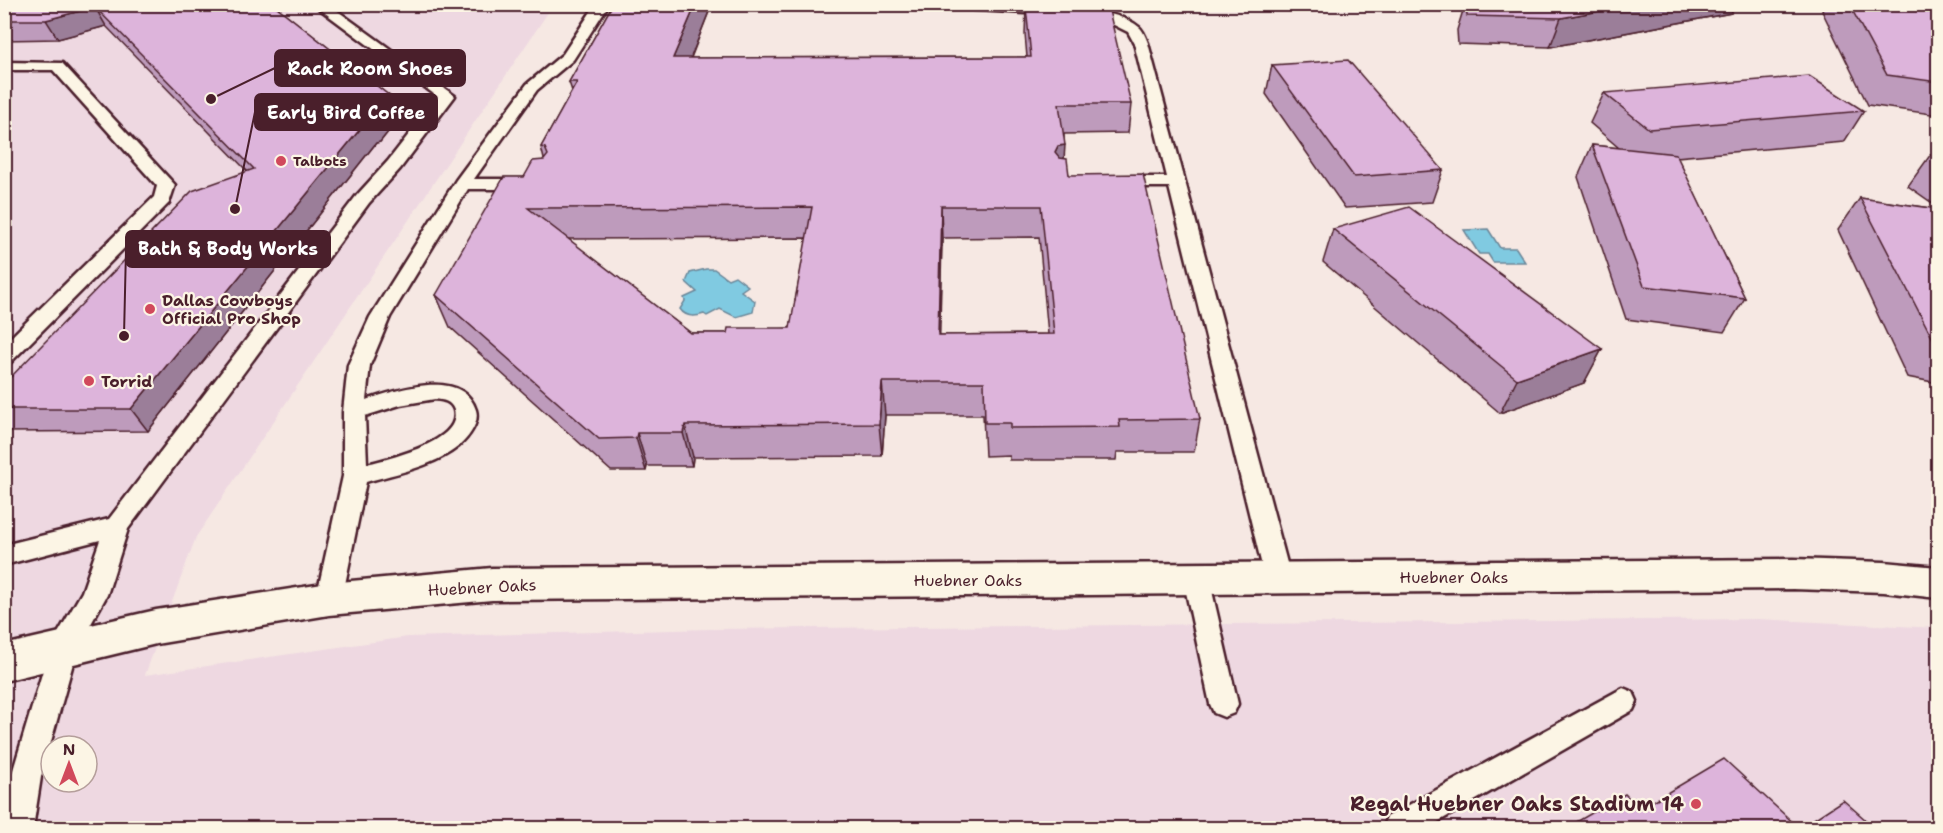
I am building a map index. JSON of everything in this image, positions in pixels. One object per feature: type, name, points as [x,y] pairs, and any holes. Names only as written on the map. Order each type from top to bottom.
[{"type":"street","name":"Huebner Oaks","points":[[4,663],[156,627],[329,598],[492,584],[1793,574],[1884,577],[1938,583]]},
{"type":"lane","points":[[17,828],[26,777],[64,647],[93,595],[117,526],[363,199],[394,165],[447,96],[319,4]]},
{"type":"lane","points":[[329,598],[355,476],[354,412],[359,365],[380,316],[462,184],[532,87],[568,57],[603,4]]},
{"type":"lane","points":[[948,4],[1103,14],[1134,29],[1142,43],[1278,578]]},
{"type":"lane","points":[[4,66],[57,66],[166,185],[163,199],[4,357]]},
{"type":"lane","points":[[1098,182],[1177,182]]},
{"type":"lane","points":[[462,184],[547,184]]},
{"type":"lane","points":[[354,412],[428,391],[445,392],[457,397],[465,406],[466,417],[461,429],[449,442],[433,452],[355,476]]},
{"type":"lane","points":[[4,555],[117,526]]},
{"type":"lane","points":[[1196,578],[1224,704]]},
{"type":"lane","points":[[1398,828],[1623,701]]},
{"type":"shaded area","points":[[5,5],[553,5],[196,537],[145,675],[408,637],[710,629],[1758,619],[1938,628],[1938,828],[5,828]]},
{"type":"water","points":[[1488,229],[1500,248],[1516,248],[1525,262],[1493,262],[1488,254],[1479,254],[1464,230]]},
{"type":"water","points":[[714,269],[728,279],[735,276],[748,286],[741,291],[755,301],[753,312],[736,317],[720,309],[707,316],[704,314],[691,316],[682,312],[680,309],[685,301],[684,298],[697,292],[686,282],[690,273]]},
{"type":"building","points":[[4,4],[273,4],[391,97],[371,121],[366,122],[131,409],[4,409],[4,384],[192,191],[254,169],[95,7],[46,20],[4,20]]},
{"type":"building","points":[[613,4],[696,4],[673,58],[1031,57],[1026,7],[1108,6],[1131,104],[1059,104],[1065,145],[1058,146],[1055,152],[1060,158],[1067,159],[1069,175],[1143,174],[1200,419],[1119,420],[1120,427],[1010,428],[1010,423],[985,423],[984,382],[882,382],[879,424],[685,425],[683,433],[637,433],[636,438],[599,439],[436,295],[504,177],[524,177],[533,161],[544,160],[548,155],[545,148],[541,147],[577,82],[569,82]],"holes":[[[941,206],[1041,206],[1054,334],[938,335]],[[812,207],[790,328],[728,328],[727,333],[691,333],[528,208]]]},
{"type":"building","points":[[1466,4],[1638,4],[1561,18],[1467,16]]},
{"type":"building","points":[[1849,4],[1938,4],[1928,6],[1938,22],[1938,82],[1887,75]]},
{"type":"building","points":[[1348,60],[1443,170],[1354,177],[1272,65]]},
{"type":"building","points":[[1809,76],[1864,111],[1649,129],[1604,93]]},
{"type":"building","points":[[1592,145],[1676,154],[1745,298],[1644,286]]},
{"type":"building","points":[[1860,198],[1938,209],[1938,344],[1935,343]]},
{"type":"building","points":[[1409,207],[1602,349],[1517,379],[1333,229]]},
{"type":"building","points":[[1724,759],[1799,828],[1566,828],[1625,794],[1640,809]]},
{"type":"building","points":[[1843,800],[1875,828],[1800,828]]},
{"type":"place","name":"Rack Room Shoes","points":[[211,99]]},
{"type":"place","name":"Talbots","points":[[281,161]]},
{"type":"place","name":"Early Bird Coffee","points":[[235,209]]},
{"type":"place","name":"Dallas Cowboys Official Pro Shop","points":[[150,309]]},
{"type":"place","name":"Bath & Body Works","points":[[124,336]]},
{"type":"place","name":"Torrid","points":[[89,381]]},
{"type":"place","name":"Regal Huebner Oaks Stadium 14","points":[[1696,804]]}]
